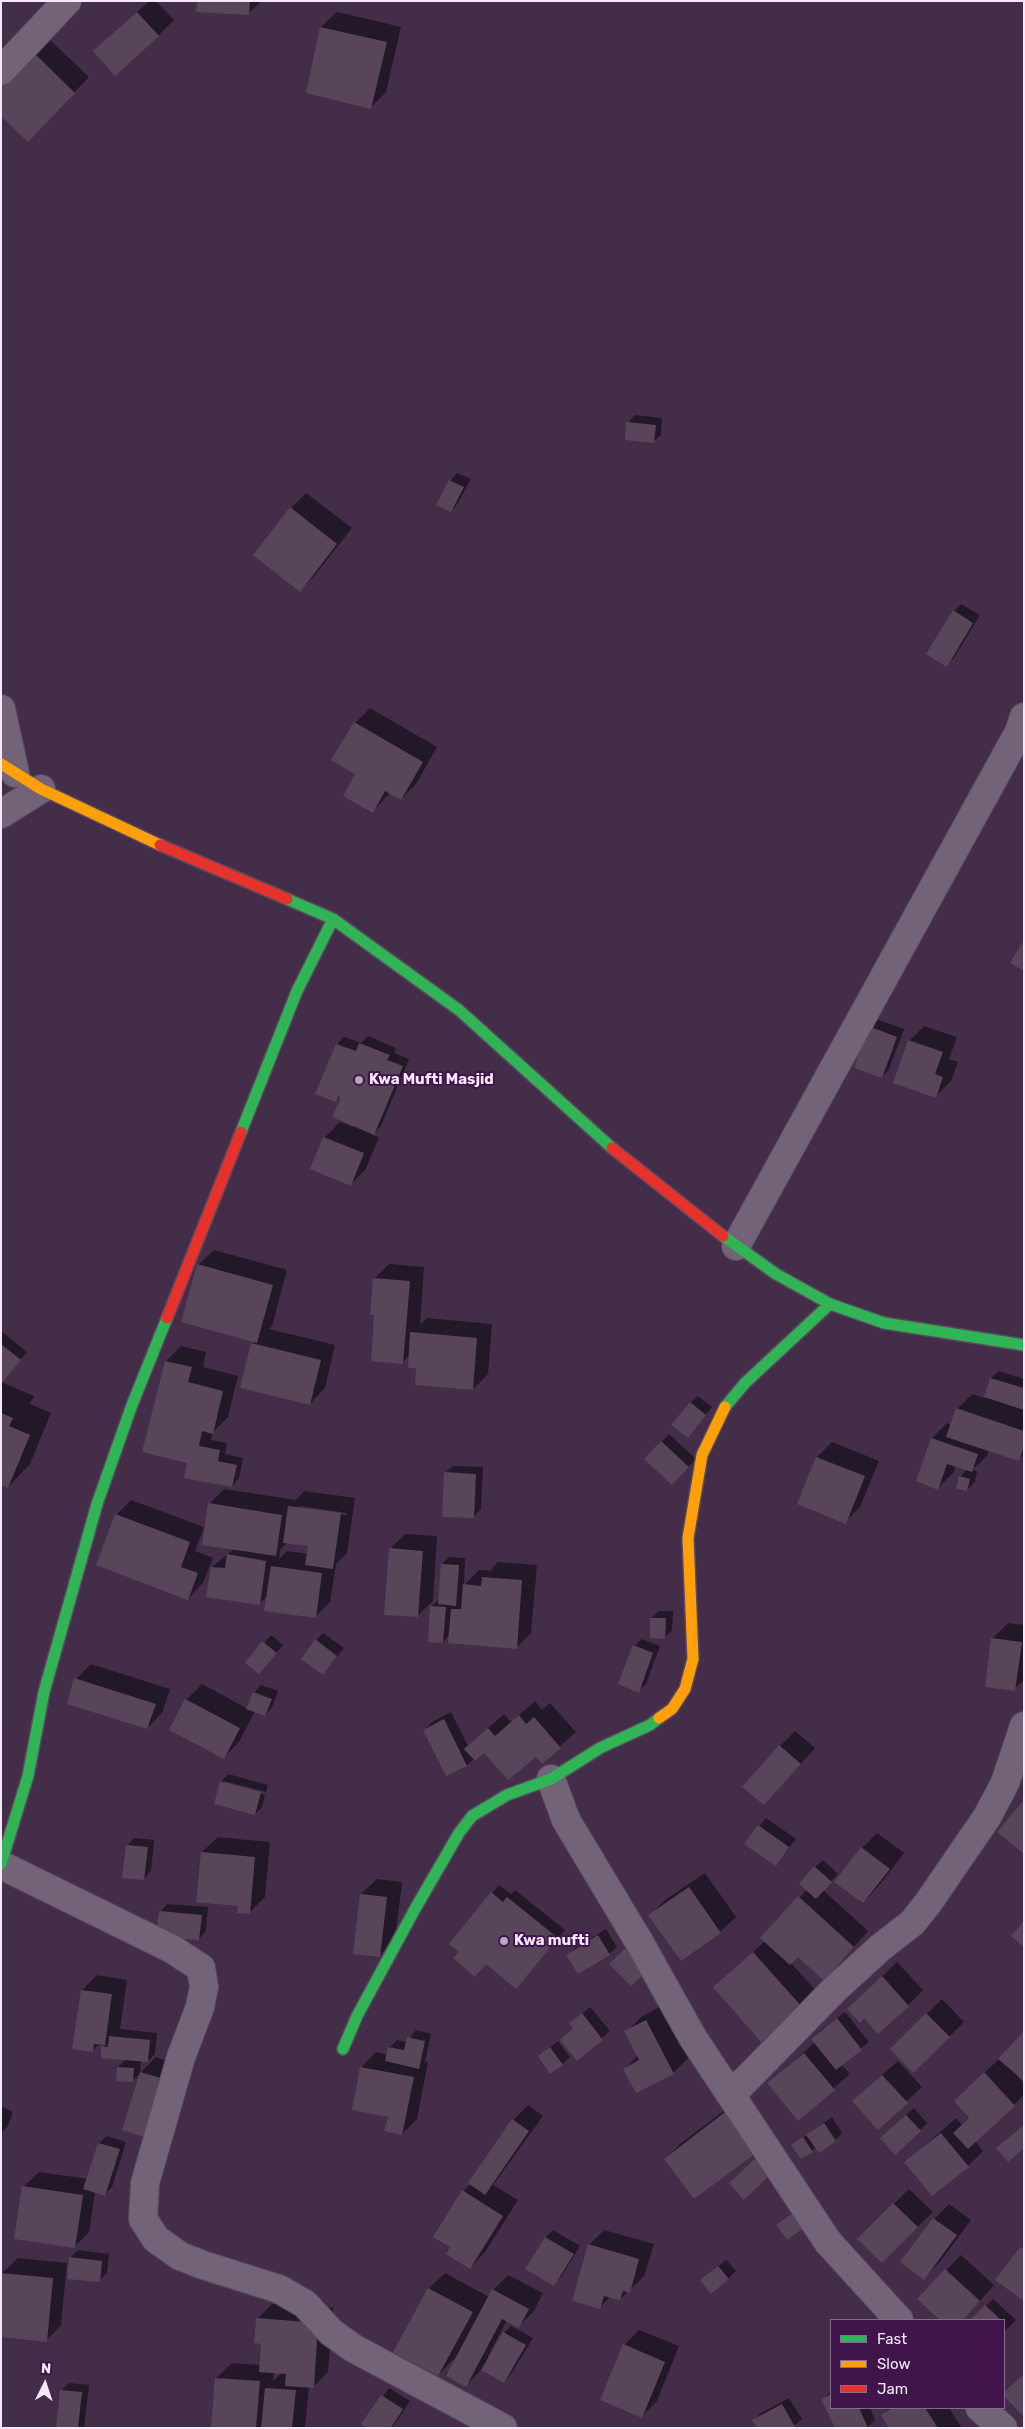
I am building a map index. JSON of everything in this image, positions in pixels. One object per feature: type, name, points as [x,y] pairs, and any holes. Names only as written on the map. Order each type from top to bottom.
[{"type":"street","points":[[1,71],[66,1]]},
{"type":"street","points":[[1,709],[8,769],[41,789],[146,839],[333,919],[459,1010],[608,1144],[736,1246],[776,1274],[830,1304],[884,1323],[1024,1344]]},
{"type":"street","points":[[736,1246],[1014,740],[1024,717]]},
{"type":"street","points":[[1,814],[41,789]]},
{"type":"street","points":[[333,919],[297,991],[132,1405],[97,1504],[46,1682],[28,1776],[1,1864],[163,1944],[201,1968],[204,1986],[200,2007],[181,2057],[145,2183],[143,2219],[156,2239],[180,2256],[279,2289],[305,2304],[332,2332],[353,2348],[503,2428]]},
{"type":"street","points":[[343,2049],[357,2016],[415,1908],[459,1833],[472,1816],[507,1795],[551,1779],[600,1748],[650,1725],[672,1709],[685,1689],[693,1659],[688,1538],[702,1455],[723,1409],[745,1383],[830,1304]]},
{"type":"street","points":[[732,2095],[835,1989],[881,1947],[912,1923],[954,1867],[987,1818],[1004,1783],[1024,1726]]},
{"type":"street","points":[[551,1779],[566,1820],[642,1945],[693,2038],[828,2242],[898,2319]]},
{"type":"street","points":[[981,2409],[1003,2428]]},
{"type":"building","points":[[197,1],[250,1],[249,15],[196,12]]},
{"type":"building","points":[[137,12],[159,36],[115,76],[93,51]]},
{"type":"building","points":[[320,27],[387,42],[371,109],[306,93]]},
{"type":"building","points":[[32,51],[75,93],[28,142],[1,116],[1,82]]},
{"type":"building","points":[[626,422],[656,425],[654,443],[625,440]]},
{"type":"building","points":[[449,480],[464,487],[451,512],[436,505]]},
{"type":"building","points":[[290,507],[337,544],[300,592],[253,555]]},
{"type":"building","points":[[953,610],[973,623],[947,667],[926,654]]},
{"type":"building","points":[[354,722],[423,762],[401,800],[385,791],[373,813],[343,796],[355,774],[331,760]]},
{"type":"building","points":[[1024,940],[1024,971],[1010,963]]},
{"type":"building","points":[[868,1026],[897,1037],[882,1078],[854,1068]]},
{"type":"building","points":[[908,1040],[943,1052],[935,1074],[943,1077],[936,1098],[893,1083]]},
{"type":"building","name":"Kwa Mufti Masjid","points":[[359,1043],[390,1055],[387,1060],[403,1066],[374,1135],[332,1117],[341,1098],[338,1096],[336,1102],[315,1094],[336,1044],[356,1051]]},
{"type":"building","points":[[323,1137],[364,1153],[351,1186],[310,1169]]},
{"type":"building","points":[[197,1264],[273,1285],[257,1343],[181,1322]]},
{"type":"building","points":[[373,1278],[410,1281],[403,1364],[371,1361],[374,1315],[370,1315]]},
{"type":"building","points":[[410,1332],[477,1338],[473,1390],[415,1385],[416,1368],[408,1368]]},
{"type":"building","points":[[251,1343],[321,1360],[310,1405],[240,1388]]},
{"type":"building","points":[[1,1344],[21,1360],[1,1384]]},
{"type":"building","points":[[165,1361],[192,1367],[188,1382],[223,1391],[213,1434],[202,1431],[199,1446],[220,1450],[218,1461],[237,1465],[232,1487],[184,1478],[187,1463],[142,1452]]},
{"type":"building","points":[[990,1378],[1024,1388],[1024,1410],[984,1397]]},
{"type":"building","points":[[690,1402],[706,1415],[688,1438],[671,1425]]},
{"type":"building","points":[[956,1408],[1024,1431],[1024,1446],[1019,1461],[946,1437]]},
{"type":"building","points":[[1,1413],[13,1418],[9,1426],[30,1435],[8,1488],[1,1485]]},
{"type":"building","points":[[931,1438],[978,1454],[972,1472],[947,1464],[938,1490],[916,1481]]},
{"type":"building","points":[[661,1441],[689,1467],[672,1485],[644,1459]]},
{"type":"building","points":[[816,1457],[865,1476],[846,1524],[797,1504]]},
{"type":"building","points":[[444,1472],[476,1474],[474,1518],[442,1517]]},
{"type":"building","points":[[959,1476],[970,1479],[967,1491],[956,1489]]},
{"type":"building","points":[[208,1503],[282,1515],[276,1556],[202,1545]]},
{"type":"building","points":[[288,1506],[341,1513],[333,1569],[305,1565],[308,1546],[283,1543]]},
{"type":"building","points":[[115,1514],[190,1542],[181,1567],[198,1573],[188,1600],[96,1565]]},
{"type":"building","points":[[389,1548],[423,1551],[418,1617],[384,1615]]},
{"type":"building","points":[[227,1554],[266,1561],[260,1605],[206,1597],[211,1567],[225,1568]]},
{"type":"building","points":[[441,1564],[459,1565],[456,1606],[438,1604]]},
{"type":"building","points":[[271,1566],[322,1573],[316,1618],[264,1611]]},
{"type":"building","points":[[482,1577],[522,1580],[517,1649],[448,1643],[451,1609],[461,1609],[463,1584],[481,1586]]},
{"type":"building","points":[[430,1606],[446,1607],[443,1643],[428,1642]]},
{"type":"building","points":[[650,1618],[666,1618],[665,1639],[650,1638]]},
{"type":"building","points":[[991,1638],[1022,1642],[1015,1691],[985,1687]]},
{"type":"building","points":[[315,1639],[337,1656],[323,1675],[301,1659]]},
{"type":"building","points":[[262,1641],[277,1653],[259,1674],[245,1663]]},
{"type":"building","points":[[633,1645],[653,1653],[639,1693],[618,1684]]},
{"type":"building","points":[[74,1678],[156,1704],[147,1729],[67,1704]]},
{"type":"building","points":[[253,1692],[272,1699],[265,1716],[246,1709]]},
{"type":"building","points":[[185,1699],[240,1728],[224,1759],[169,1730]]},
{"type":"building","points":[[519,1715],[526,1724],[534,1717],[561,1748],[542,1764],[536,1757],[508,1780],[484,1753],[475,1761],[464,1749],[488,1728],[495,1736]]},
{"type":"building","points":[[444,1719],[467,1766],[446,1776],[423,1730]]},
{"type":"building","points":[[779,1745],[801,1764],[764,1805],[742,1787]]},
{"type":"building","points":[[220,1781],[261,1792],[255,1815],[214,1804]]},
{"type":"building","points":[[1024,1800],[1024,1854],[997,1832]]},
{"type":"building","points":[[758,1825],[789,1847],[776,1866],[744,1844]]},
{"type":"building","points":[[126,1845],[148,1847],[144,1880],[122,1878]]},
{"type":"building","points":[[861,1847],[890,1869],[863,1903],[834,1882]]},
{"type":"building","points":[[201,1852],[255,1857],[250,1914],[237,1913],[238,1906],[196,1902]]},
{"type":"building","points":[[814,1866],[832,1882],[816,1899],[799,1884]]},
{"type":"building","points":[[689,1887],[721,1933],[681,1961],[648,1915]]},
{"type":"building","name":"Kwa mufti","points":[[491,1892],[503,1902],[507,1897],[558,1938],[516,1989],[486,1964],[475,1977],[453,1958],[459,1952],[449,1944]]},
{"type":"building","points":[[360,1894],[387,1897],[380,1957],[353,1954]]},
{"type":"building","points":[[798,1896],[854,1947],[824,1981],[798,1957],[790,1965],[760,1938]]},
{"type":"building","points":[[159,1911],[202,1915],[199,1940],[156,1937]]},
{"type":"building","points":[[1024,1921],[1024,1947],[1011,1936]]},
{"type":"building","points":[[598,1935],[610,1955],[578,1974],[566,1955]]},
{"type":"building","points":[[626,1948],[648,1970],[631,1986],[609,1964]]},
{"type":"building","points":[[753,1952],[802,2007],[761,2042],[713,1987]]},
{"type":"building","points":[[882,1976],[909,2006],[878,2034],[864,2018],[860,2023],[847,2009]]},
{"type":"building","points":[[81,1990],[112,1994],[105,2045],[94,2044],[93,2052],[72,2049]]},
{"type":"building","points":[[582,2013],[603,2040],[577,2061],[560,2040],[573,2029],[569,2023]]},
{"type":"building","points":[[926,2013],[950,2037],[913,2073],[890,2049]]},
{"type":"building","points":[[837,2018],[862,2050],[836,2070],[811,2039]]},
{"type":"building","points":[[646,2020],[674,2074],[636,2093],[623,2069],[639,2060],[624,2031]]},
{"type":"building","points":[[1024,2031],[1024,2081],[998,2059]]},
{"type":"building","points":[[109,2036],[150,2040],[148,2062],[101,2058],[101,2046],[108,2047]]},
{"type":"building","points":[[407,2037],[425,2041],[419,2069],[385,2061],[388,2047],[404,2050]]},
{"type":"building","points":[[550,2047],[563,2065],[550,2074],[538,2056]]},
{"type":"building","points":[[804,2053],[835,2090],[798,2121],[767,2083]]},
{"type":"building","points":[[117,2067],[134,2068],[133,2082],[116,2081]]},
{"type":"building","points":[[360,2067],[414,2077],[402,2135],[384,2131],[388,2117],[352,2110]]},
{"type":"building","points":[[140,2072],[164,2079],[145,2137],[122,2130]]},
{"type":"building","points":[[984,2072],[1015,2106],[968,2149],[953,2133],[969,2118],[954,2101]]},
{"type":"building","points":[[882,2075],[908,2103],[878,2130],[852,2101]]},
{"type":"building","points":[[725,2112],[756,2153],[694,2199],[664,2159]]},
{"type":"building","points":[[906,2115],[921,2131],[895,2155],[880,2138]]},
{"type":"building","points":[[512,2119],[529,2131],[485,2195],[468,2183]]},
{"type":"building","points":[[824,2123],[836,2141],[819,2153],[806,2135]]},
{"type":"building","points":[[1024,2125],[1024,2148],[1008,2162],[996,2148]]},
{"type":"building","points":[[941,2133],[969,2167],[932,2196],[904,2162]]},
{"type":"building","points":[[803,2137],[813,2152],[801,2159],[791,2145]]},
{"type":"building","points":[[98,2143],[120,2149],[105,2196],[83,2189]]},
{"type":"building","points":[[756,2158],[771,2174],[744,2200],[729,2183]]},
{"type":"building","points":[[22,2186],[83,2195],[75,2248],[14,2239]]},
{"type":"building","points":[[462,2190],[503,2216],[470,2269],[446,2254],[450,2247],[433,2237]]},
{"type":"building","points":[[893,2203],[918,2227],[882,2263],[857,2239]]},
{"type":"building","points":[[794,2212],[805,2227],[787,2240],[776,2225]]},
{"type":"building","points":[[933,2218],[957,2235],[924,2280],[900,2262]]},
{"type":"building","points":[[545,2237],[574,2254],[554,2286],[525,2269]]},
{"type":"building","points":[[588,2244],[639,2259],[630,2293],[623,2291],[620,2300],[604,2296],[600,2309],[572,2301]]},
{"type":"building","points":[[1020,2247],[1024,2249],[1024,2301],[995,2280]]},
{"type":"building","points":[[69,2257],[102,2261],[100,2282],[67,2279]]},
{"type":"building","points":[[718,2266],[729,2279],[711,2294],[700,2280]]},
{"type":"building","points":[[945,2269],[980,2301],[964,2319],[939,2319],[917,2299]]},
{"type":"building","points":[[1,2273],[53,2278],[47,2342],[1,2337]]},
{"type":"building","points":[[428,2288],[473,2312],[438,2376],[393,2352]]},
{"type":"building","points":[[492,2289],[529,2309],[519,2328],[502,2319],[466,2387],[446,2376]]},
{"type":"building","points":[[985,2305],[1000,2319],[971,2319]]},
{"type":"building","points":[[256,2318],[318,2323],[314,2388],[285,2386],[286,2374],[259,2372],[261,2344],[254,2343]]},
{"type":"building","points":[[503,2332],[526,2345],[504,2383],[481,2370]]},
{"type":"building","points":[[623,2344],[665,2362],[642,2418],[600,2400]]},
{"type":"building","points":[[1024,2374],[1024,2417],[1005,2397],[1005,2391]]},
{"type":"building","points":[[215,2378],[260,2381],[256,2428],[211,2428]]},
{"type":"building","points":[[265,2388],[296,2390],[292,2428],[261,2428]]},
{"type":"building","points":[[60,2390],[82,2392],[78,2428],[56,2428]]},
{"type":"building","points":[[830,2394],[830,2409],[859,2409],[868,2428],[835,2428],[821,2399]]},
{"type":"building","points":[[381,2395],[403,2409],[391,2428],[367,2428],[361,2424]]},
{"type":"building","points":[[782,2404],[795,2427],[757,2428],[752,2420]]},
{"type":"building","points":[[890,2409],[926,2409],[938,2428],[889,2428],[881,2415]]},
{"type":"traffic: fast","points":[[287,899],[333,919],[459,1010],[612,1148]]},
{"type":"traffic: fast","points":[[241,1132],[297,991],[333,919]]},
{"type":"traffic: fast","points":[[723,1236],[776,1274],[830,1304],[884,1323],[1024,1345]]},
{"type":"traffic: fast","points":[[725,1407],[745,1383],[830,1304]]},
{"type":"traffic: fast","points":[[1,1864],[28,1776],[44,1692],[97,1504],[132,1405],[167,1318]]},
{"type":"traffic: fast","points":[[343,2049],[357,2016],[415,1909],[459,1833],[472,1816],[507,1795],[551,1779],[600,1748],[650,1725],[659,1718]]},
{"type":"traffic: slow","points":[[1,764],[41,789],[160,845]]},
{"type":"traffic: slow","points":[[659,1718],[672,1709],[685,1689],[693,1659],[688,1538],[702,1455],[725,1407]]},
{"type":"traffic: jam","points":[[160,845],[287,899]]},
{"type":"traffic: jam","points":[[167,1318],[241,1132]]},
{"type":"traffic: jam","points":[[612,1148],[723,1236]]},
{"type":"place","name":"Kwa Mufti Masjid","points":[[359,1080]]},
{"type":"place","name":"Kwa mufti","points":[[504,1941]]}]
